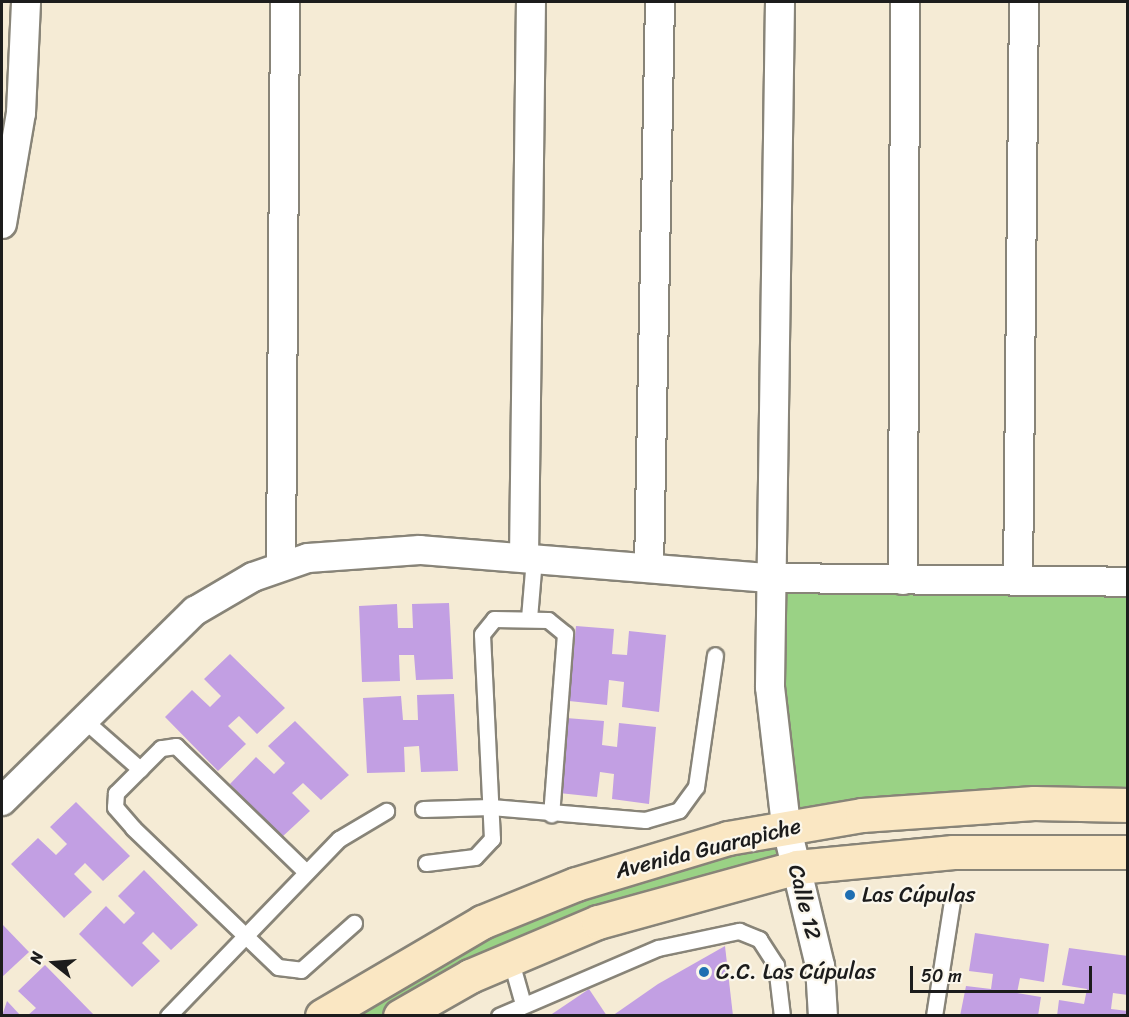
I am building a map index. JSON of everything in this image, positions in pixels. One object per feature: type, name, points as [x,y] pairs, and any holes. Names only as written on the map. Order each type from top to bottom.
[{"type":"street","points":[[2,224],[21,113],[26,2]]},
{"type":"street","points":[[281,566],[285,2]]},
{"type":"street","points":[[529,558],[531,2]]},
{"type":"street","points":[[650,568],[660,2]]},
{"type":"street","name":"Calle 12","points":[[780,2],[770,687],[786,825],[820,966],[823,1016]]},
{"type":"street","points":[[903,580],[905,2]]},
{"type":"street","points":[[1018,581],[1024,2]]},
{"type":"street","points":[[2,801],[195,611],[221,593],[281,566],[339,552],[383,550],[529,558],[771,578],[1128,582]]},
{"type":"street","name":"Avenida Guarapiche","points":[[322,1016],[408,962],[522,906],[634,864],[786,825],[1011,804],[1128,805]]},
{"type":"street","name":"Avenida Guarapiche","points":[[400,1016],[510,958],[656,902],[797,867],[953,852],[1128,852]]},
{"type":"lane","points":[[529,558],[529,618]]},
{"type":"lane","points":[[426,863],[481,855],[492,839],[482,634],[495,619],[529,618],[557,623],[566,641],[551,814]]},
{"type":"lane","points":[[423,809],[491,807],[551,814],[645,820],[688,803],[696,787],[715,655]]},
{"type":"lane","points":[[83,719],[140,769]]},
{"type":"lane","points":[[306,872],[176,746],[161,748],[116,793],[118,811],[245,939],[278,967],[301,970],[354,923]]},
{"type":"lane","points":[[168,1016],[245,939],[306,872],[349,831],[386,811]]},
{"type":"lane","points":[[934,1016],[952,901]]},
{"type":"lane","points":[[499,1016],[658,948],[739,931],[759,939],[772,957],[782,1016]]},
{"type":"lane","points":[[510,958],[523,1004]]},
{"type":"green space","points":[[771,578],[1127,582],[1127,805],[786,825]]},
{"type":"green space","points":[[786,825],[797,867],[721,885],[400,1015],[322,1016],[441,944]]},
{"type":"building","points":[[449,603],[453,679],[416,680],[414,655],[399,655],[400,681],[362,682],[359,606],[397,604],[398,628],[413,628],[412,604]]},
{"type":"building","points":[[576,626],[614,629],[612,654],[627,655],[629,631],[666,635],[659,712],[622,707],[624,682],[609,680],[607,705],[569,701]]},
{"type":"building","points":[[230,654],[285,708],[257,734],[239,716],[228,726],[246,744],[218,771],[165,717],[192,690],[210,707],[221,696],[204,679]]},
{"type":"building","points":[[454,694],[458,771],[421,772],[419,746],[404,747],[405,772],[367,773],[363,698],[401,696],[403,720],[418,720],[417,695]]},
{"type":"building","points":[[566,718],[604,721],[602,745],[617,747],[619,723],[656,727],[649,804],[612,799],[614,774],[600,772],[597,797],[559,793]]},
{"type":"building","points":[[295,721],[349,775],[321,800],[303,783],[292,793],[310,811],[282,837],[230,784],[256,757],[274,774],[285,763],[268,746]]},
{"type":"building","points":[[76,802],[130,856],[103,881],[85,863],[74,874],[92,892],[64,918],[11,864],[38,838],[56,855],[67,844],[50,827]]},
{"type":"building","points":[[144,870],[198,925],[171,950],[153,932],[142,943],[160,961],[132,987],[79,934],[106,906],[124,924],[135,913],[118,896]]},
{"type":"building","points":[[2,924],[29,952],[2,977]]},
{"type":"building","points":[[975,933],[1049,944],[1044,982],[1020,978],[1017,993],[1041,997],[1038,1016],[960,1016],[966,986],[991,989],[993,974],[969,971]]},
{"type":"building","name":"C.C. Las Cúpulas","points":[[725,946],[733,1016],[612,1016],[658,984]]},
{"type":"building","points":[[1069,948],[1128,956],[1128,995],[1113,993],[1111,1009],[1128,1011],[1128,1016],[1057,1016],[1059,1000],[1084,1004],[1087,989],[1062,985]]},
{"type":"building","points":[[45,965],[95,1016],[27,1016],[36,1008],[18,991]]},
{"type":"building","points":[[589,989],[607,1016],[549,1016]]},
{"type":"building","points":[[7,1001],[21,1016],[2,1016]]},
{"type":"place","name":"Las Cúpulas","points":[[850,895]]},
{"type":"place","name":"C.C. Las Cúpulas","points":[[704,972]]}]
